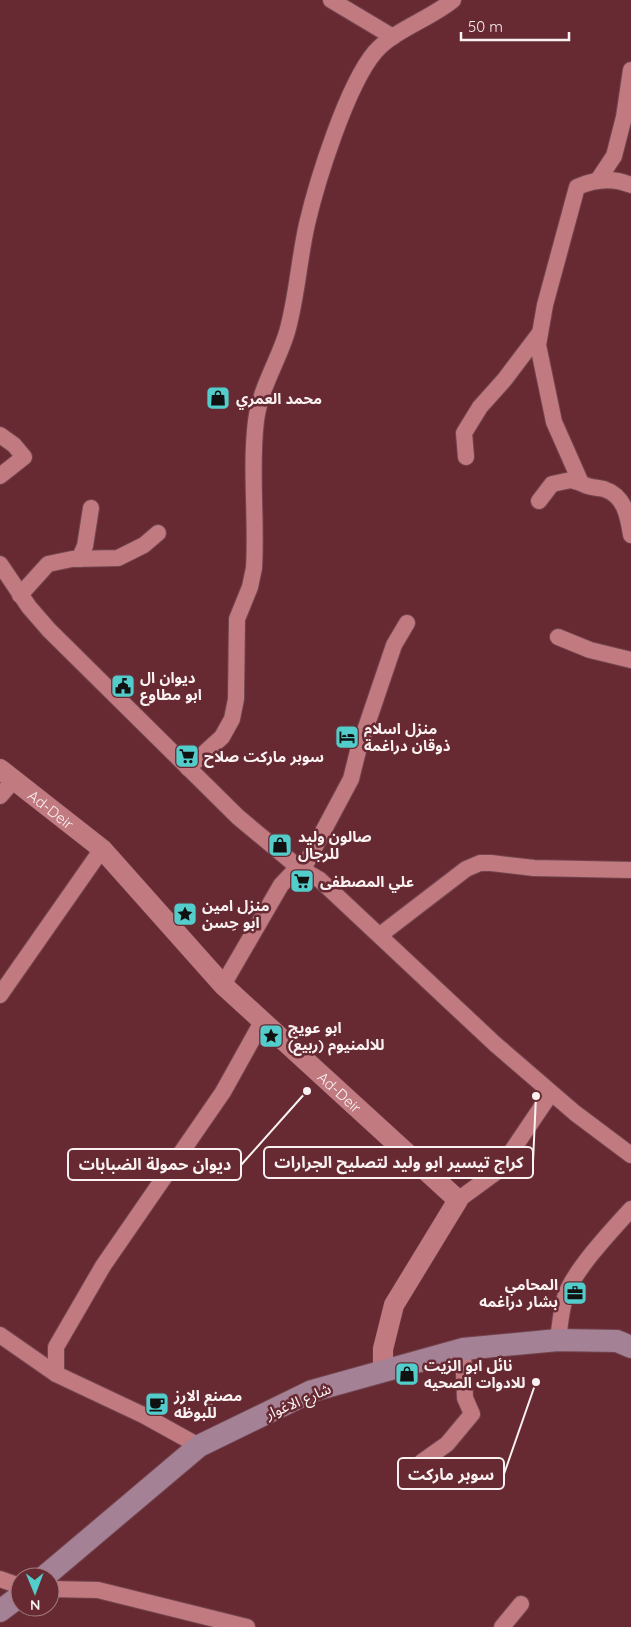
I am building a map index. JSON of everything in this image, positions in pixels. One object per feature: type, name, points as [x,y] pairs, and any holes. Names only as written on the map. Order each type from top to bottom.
[{"type":"main road","name":"شارع الاغوار","points":[[56,1567],[199,1446],[312,1392],[463,1349],[558,1340],[617,1341],[631,1347]]},
{"type":"street","points":[[331,0],[393,37]]},
{"type":"street","points":[[188,768],[222,737],[234,710],[237,619],[250,587],[254,568],[254,443],[256,418],[264,386],[287,331],[307,224],[346,106],[368,61],[381,46],[393,37],[437,13],[453,0]]},
{"type":"street","points":[[598,180],[614,156],[624,117],[631,70]]},
{"type":"street","points":[[631,185],[618,180],[598,180],[577,187],[539,334],[539,353],[545,369],[554,422],[581,482],[588,488],[606,490],[618,498],[626,511],[631,535]]},
{"type":"street","points":[[466,457],[464,433],[480,406],[506,379],[539,334]]},
{"type":"street","points":[[0,435],[14,445],[24,457],[0,476]]},
{"type":"street","points":[[539,501],[552,484],[571,480],[581,482]]},
{"type":"street","points":[[79,559],[85,546],[91,508]]},
{"type":"street","points":[[20,595],[48,564],[79,559],[118,558],[144,545],[158,533]]},
{"type":"street","points":[[0,564],[20,595],[49,630],[238,817],[300,868],[320,880],[495,1044],[551,1093],[631,1155]]},
{"type":"street","points":[[223,985],[281,885],[300,868],[351,780],[394,645],[407,623]]},
{"type":"street","points":[[558,637],[590,650],[631,660]]},
{"type":"street","points":[[0,796],[7,774]]},
{"type":"street","name":"Ad-Deir","points":[[7,774],[102,849],[223,985],[458,1200]]},
{"type":"street","points":[[0,996],[102,849]]},
{"type":"street","points":[[380,935],[466,869],[480,863],[534,868],[631,870]]},
{"type":"street","points":[[56,1374],[56,1347],[60,1339],[103,1266],[223,1092],[262,1022]]},
{"type":"street","points":[[383,1371],[384,1349],[394,1305],[458,1200],[499,1170],[551,1093]]},
{"type":"street","points":[[558,1340],[566,1295],[570,1286],[631,1208]]},
{"type":"street","points":[[0,1335],[56,1374],[143,1416],[199,1446]]},
{"type":"street","points":[[411,1473],[423,1461],[447,1444],[472,1414],[465,1398],[463,1349]]},
{"type":"street","points":[[60,1589],[98,1590],[247,1627]]},
{"type":"street","points":[[502,1627],[521,1604]]},
{"type":"place","name":"محمد العمري","points":[[218,398]]},
{"type":"place","name":"ديوان ال ابو مطاوع","points":[[123,686]]},
{"type":"place","name":"منزل اسلام ذوقان دراغمة","points":[[347,737]]},
{"type":"place","name":"سوبر ماركت صلاح","points":[[187,756]]},
{"type":"place","name":"صالون وليد للرجال","points":[[280,845]]},
{"type":"place","name":"علي المصطفى","points":[[302,881]]},
{"type":"place","name":"منزل امين ابو حِسن","points":[[185,914]]},
{"type":"place","name":"ابو عويج للالمنيوم (ربيع)","points":[[271,1036]]},
{"type":"place","name":"ديوان حمولة الضبابات","points":[[307,1091]]},
{"type":"place","name":"كراج تيسير ابو وليد لتصليح الجرارات","points":[[536,1096]]},
{"type":"place","name":"المحامي بشار دراغمه","points":[[575,1293]]},
{"type":"place","name":"نائل ابو الزيت للادوات الصحيه","points":[[407,1374]]},
{"type":"place","name":"سوبر ماركت","points":[[536,1382]]},
{"type":"place","name":"مصنع الارز للبوظه","points":[[157,1404]]}]
